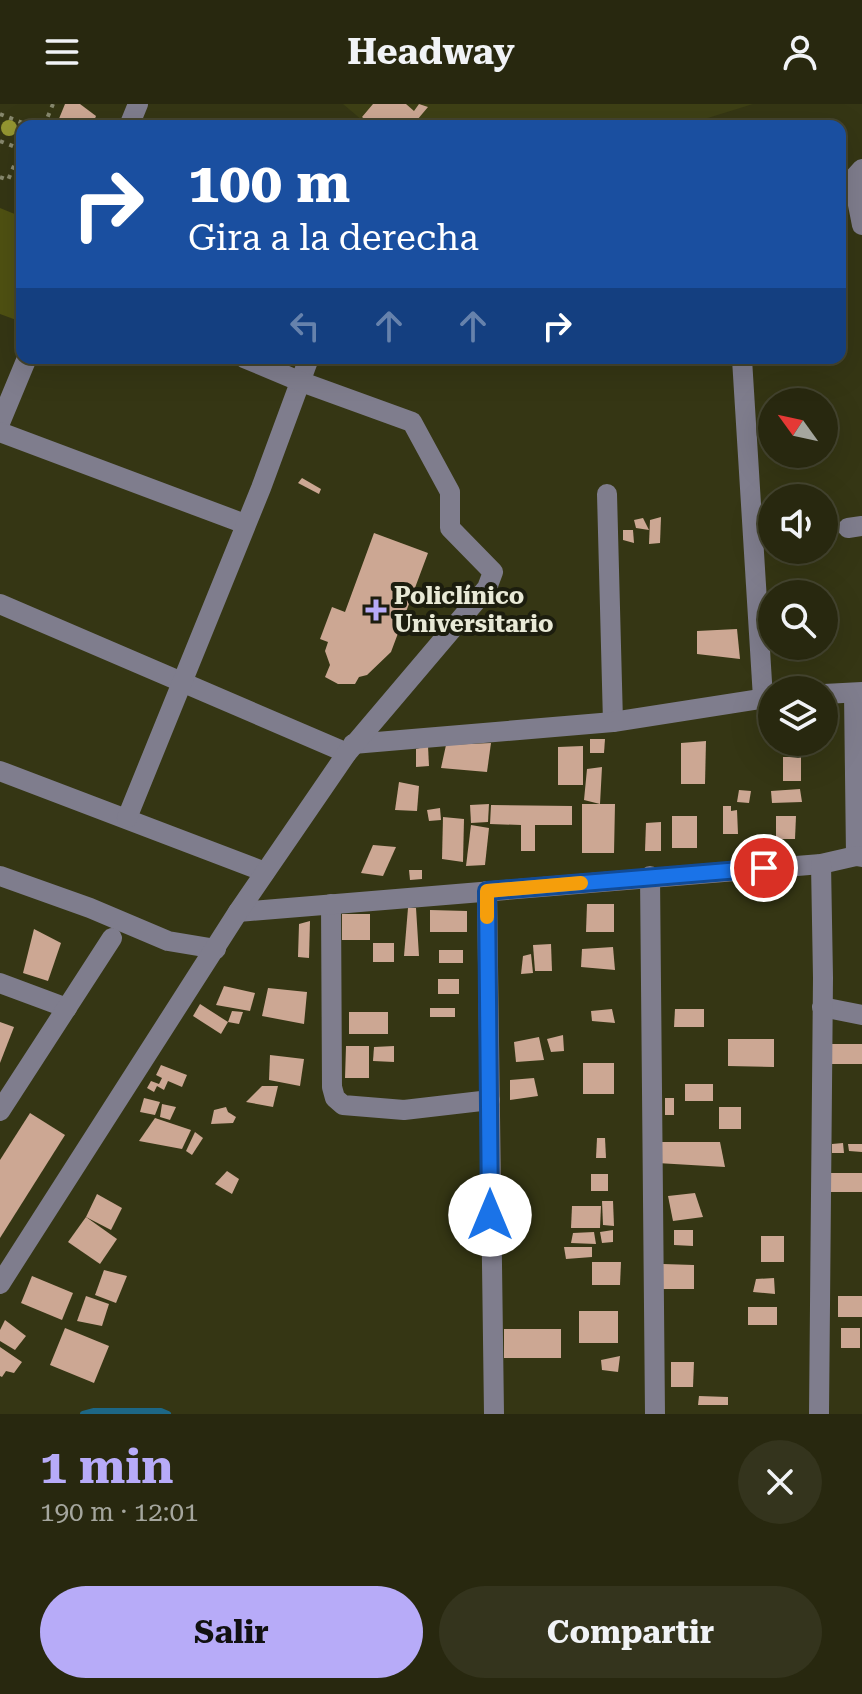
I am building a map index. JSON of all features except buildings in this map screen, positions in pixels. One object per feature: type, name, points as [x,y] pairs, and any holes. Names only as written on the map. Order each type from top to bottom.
[{"type":"street","points":[[862,169],[853,179],[862,225]]},
{"type":"street","points":[[0,423],[25,364]]},
{"type":"street","points":[[0,1284],[238,912],[350,749],[487,588],[493,572],[450,528],[450,492],[412,422],[258,364]]},
{"type":"street","points":[[127,818],[306,364]]},
{"type":"street","points":[[742,364],[766,676]]},
{"type":"street","points":[[0,432],[245,524]]},
{"type":"street","points":[[607,494],[613,722]]},
{"type":"street","points":[[0,604],[180,683],[350,749],[613,722],[758,699]]},
{"type":"street","points":[[238,912],[821,864],[859,856],[858,692],[838,693]]},
{"type":"street","points":[[0,771],[265,872]]},
{"type":"street","points":[[819,1414],[821,864]]},
{"type":"street","points":[[0,876],[90,908],[168,941],[216,949]]},
{"type":"street","points":[[650,876],[655,1414]]},
{"type":"street","points":[[487,891],[494,1414]]},
{"type":"street","points":[[331,904],[332,1087],[335,1098],[343,1105],[404,1110],[490,1100]]},
{"type":"street","points":[[0,1111],[112,938]]},
{"type":"street","points":[[0,983],[67,1008]]},
{"type":"street","points":[[822,1007],[862,1015]]},
{"type":"path","points":[[0,177],[8,180],[16,162]]},
{"type":"shaded area","points":[[343,104],[753,104],[701,120],[362,120]]},
{"type":"shaded area","points":[[0,208],[16,215],[16,320],[0,314]]},
{"type":"waterway","points":[[83,1414],[94,1411],[161,1411],[168,1414]]},
{"type":"slow traffic","points":[[487,917],[487,891],[581,883]]},
{"type":"place","name":"Policlínico Universitario","points":[[376,610]]},
{"type":"route","points":[[490,1215],[487,891],[764,868]]}]
